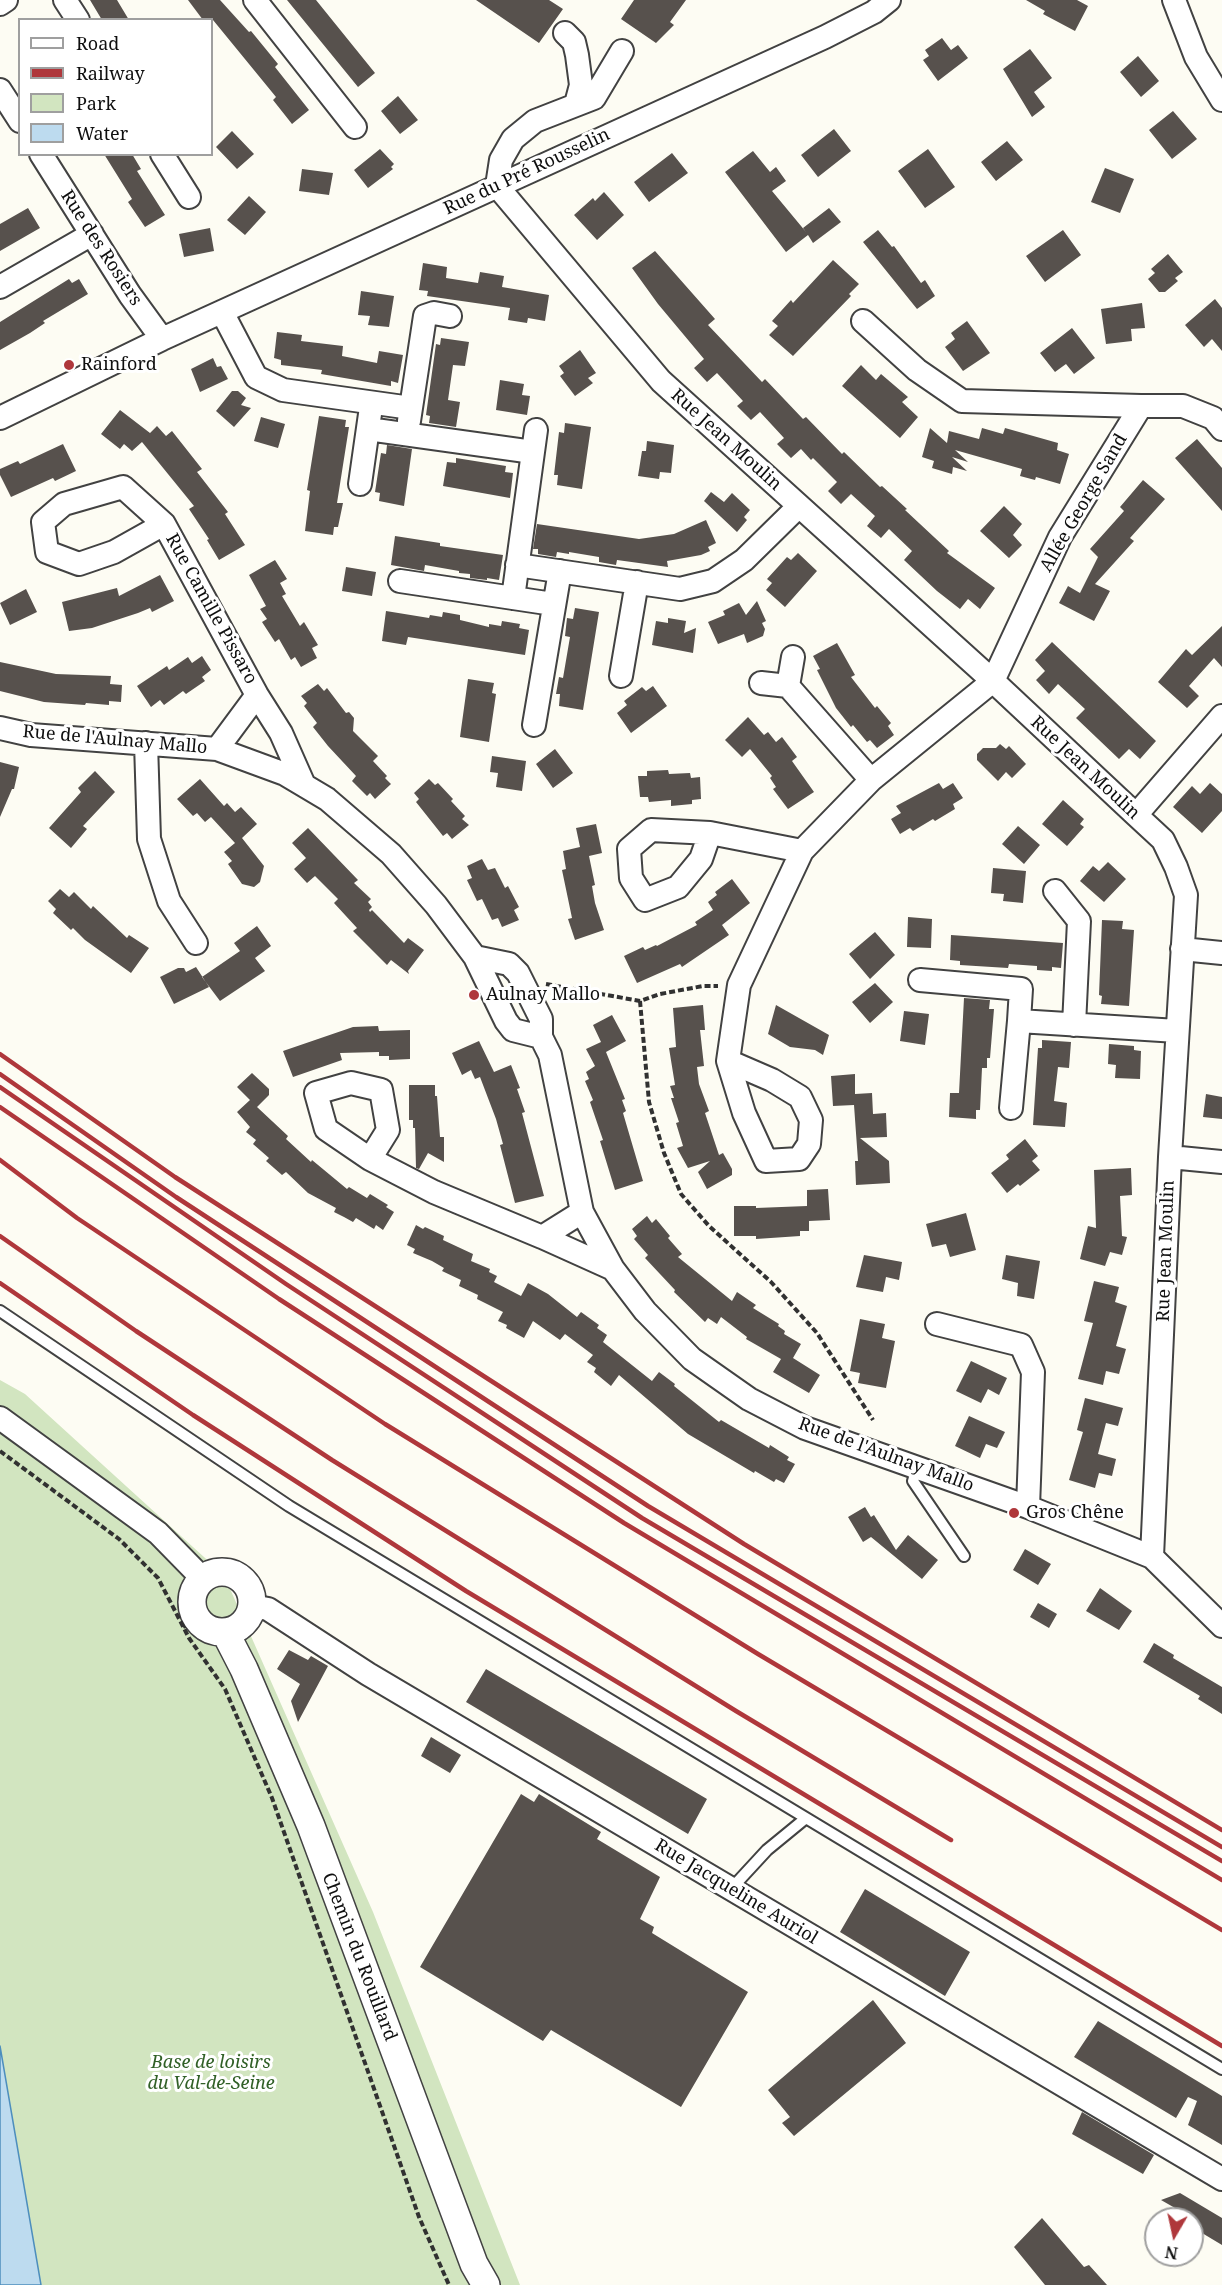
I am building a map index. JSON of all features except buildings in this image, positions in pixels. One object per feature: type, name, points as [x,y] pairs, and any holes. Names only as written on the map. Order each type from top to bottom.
[{"type":"street","points":[[0,4],[6,0]]},
{"type":"street","points":[[65,0],[77,18]]},
{"type":"street","points":[[255,0],[355,127]]},
{"type":"street","name":"Rue du Pré Rousselin","points":[[0,418],[162,339],[825,37],[874,12],[889,0]]},
{"type":"street","points":[[1174,0],[1196,57],[1222,100]]},
{"type":"street","points":[[565,33],[574,42],[577,55],[581,85],[576,104]]},
{"type":"street","points":[[497,186],[501,160],[513,139],[535,121],[594,98],[622,51]]},
{"type":"street","points":[[0,90],[18,118]]},
{"type":"street","name":"Rue des Rosiers","points":[[42,156],[130,295],[162,339]]},
{"type":"street","points":[[163,156],[189,197]]},
{"type":"street","name":"Rue Jean Moulin","points":[[497,186],[661,381],[993,681],[1163,840],[1176,867],[1186,895],[1170,1156],[1152,1557]]},
{"type":"street","points":[[0,287],[92,234]]},
{"type":"street","points":[[222,312],[256,377],[284,390],[411,408]]},
{"type":"street","points":[[407,434],[425,316],[434,312],[450,316]]},
{"type":"street","points":[[863,321],[917,370],[962,401],[1183,406],[1213,418],[1222,429]]},
{"type":"street","points":[[360,484],[372,404]]},
{"type":"street","name":"Allée George Sand","points":[[993,681],[1060,537],[1141,406]]},
{"type":"street","points":[[368,429],[407,434],[535,441],[513,598]]},
{"type":"street","name":"Rue Camille Pissaro","points":[[164,524],[114,552],[79,564],[47,552],[44,522],[64,504],[123,487],[164,524],[257,695],[281,733],[304,785]]},
{"type":"street","points":[[517,565],[680,589],[713,581],[744,560],[798,506]]},
{"type":"street","points":[[534,725],[560,571]]},
{"type":"street","points":[[400,581],[553,604]]},
{"type":"street","points":[[621,676],[637,582]]},
{"type":"street","points":[[788,686],[793,657]]},
{"type":"street","points":[[728,1061],[772,1080],[800,1097],[811,1120],[809,1144],[799,1160],[766,1161],[744,1113],[728,1061],[739,985],[802,851],[871,780],[993,681]]},
{"type":"street","points":[[761,683],[788,686],[871,780]]},
{"type":"street","name":"Rue Camille Pissaro","points":[[217,748],[257,695]]},
{"type":"street","points":[[1136,815],[1222,716]]},
{"type":"street","name":"Rue de l'Aulnay Mallo","points":[[0,728],[31,735],[217,748],[285,774],[327,799],[391,854],[436,905],[475,957],[506,1021],[513,1030],[541,1037]]},
{"type":"street","points":[[146,743],[149,839],[169,902],[196,943]]},
{"type":"street","points":[[710,833],[802,851]]},
{"type":"street","points":[[1054,891],[1079,921],[1074,1025]]},
{"type":"street","points":[[1182,949],[1222,953]]},
{"type":"street","name":"Rue de l'Aulnay Mallo","points":[[475,957],[509,964],[518,973],[540,1019],[541,1037],[550,1055],[582,1212],[613,1269],[645,1311],[692,1359],[749,1399],[805,1428],[1028,1507],[1152,1557]]},
{"type":"street","points":[[920,980],[1021,988],[1011,1108]]},
{"type":"street","points":[[1019,1021],[1177,1031]]},
{"type":"street","points":[[1170,1156],[1222,1162]]},
{"type":"street","points":[[370,1159],[434,1192],[613,1269]]},
{"type":"street","points":[[542,1237],[582,1212]]},
{"type":"street","points":[[937,1324],[1021,1345],[1033,1372],[1028,1507]]},
{"type":"street","points":[[0,1418],[158,1533],[203,1580]]},
{"type":"street","points":[[1152,1557],[1222,1626]]},
{"type":"street","points":[[217,1573],[235,1575],[248,1588],[252,1606],[248,1618],[243,1623],[225,1632],[190,1622],[193,1597],[197,1587],[203,1580],[217,1573]]},
{"type":"street","name":"Rue Jacqueline Auriol","points":[[252,1606],[268,1609],[368,1674],[1222,2179]]},
{"type":"street","name":"Chemin du Rouillard","points":[[225,1632],[244,1670],[311,1826],[474,2264],[486,2285]]},
{"type":"lane","points":[[0,1311],[289,1506],[1222,2069]]},
{"type":"lane","points":[[917,1467],[913,1481],[964,1556]]},
{"type":"lane","points":[[731,1889],[767,1850],[806,1818]]},
{"type":"path","points":[[542,983],[640,1001],[660,994],[703,986],[739,985]]},
{"type":"path","points":[[640,1001],[649,1102],[664,1153],[681,1194],[709,1226],[771,1282],[818,1333],[873,1419]]},
{"type":"path","points":[[0,1451],[119,1539],[158,1578],[190,1622],[225,1689],[272,1798],[419,2217],[449,2285]]},
{"type":"green space","name":"Base de loisirs du Val-de-Seine","points":[[0,1380],[25,1394],[227,1578],[373,1912],[520,2285],[0,2285]]},
{"type":"water","points":[[0,2046],[41,2285],[0,2285]]},
{"type":"railway","points":[[0,1054],[175,1177],[744,1544],[1222,1830]]},
{"type":"railway","points":[[0,1074],[176,1197],[648,1506],[1222,1847]]},
{"type":"railway","points":[[0,1087],[286,1284],[642,1518],[1222,1861]]},
{"type":"railway","points":[[0,1107],[279,1299],[624,1523],[1222,1880]]},
{"type":"railway","points":[[0,1160],[77,1218],[385,1424],[758,1654],[1222,1930]]},
{"type":"railway","points":[[0,1236],[136,1331],[332,1460],[736,1711],[951,1840]]},
{"type":"railway","points":[[0,1283],[193,1415],[466,1591],[1222,2046]]},
{"type":"place","name":"Rainford","points":[[69,365]]},
{"type":"place","name":"Aulnay Mallo","points":[[474,995]]},
{"type":"place","name":"Gros Chêne","points":[[1014,1513]]}]
